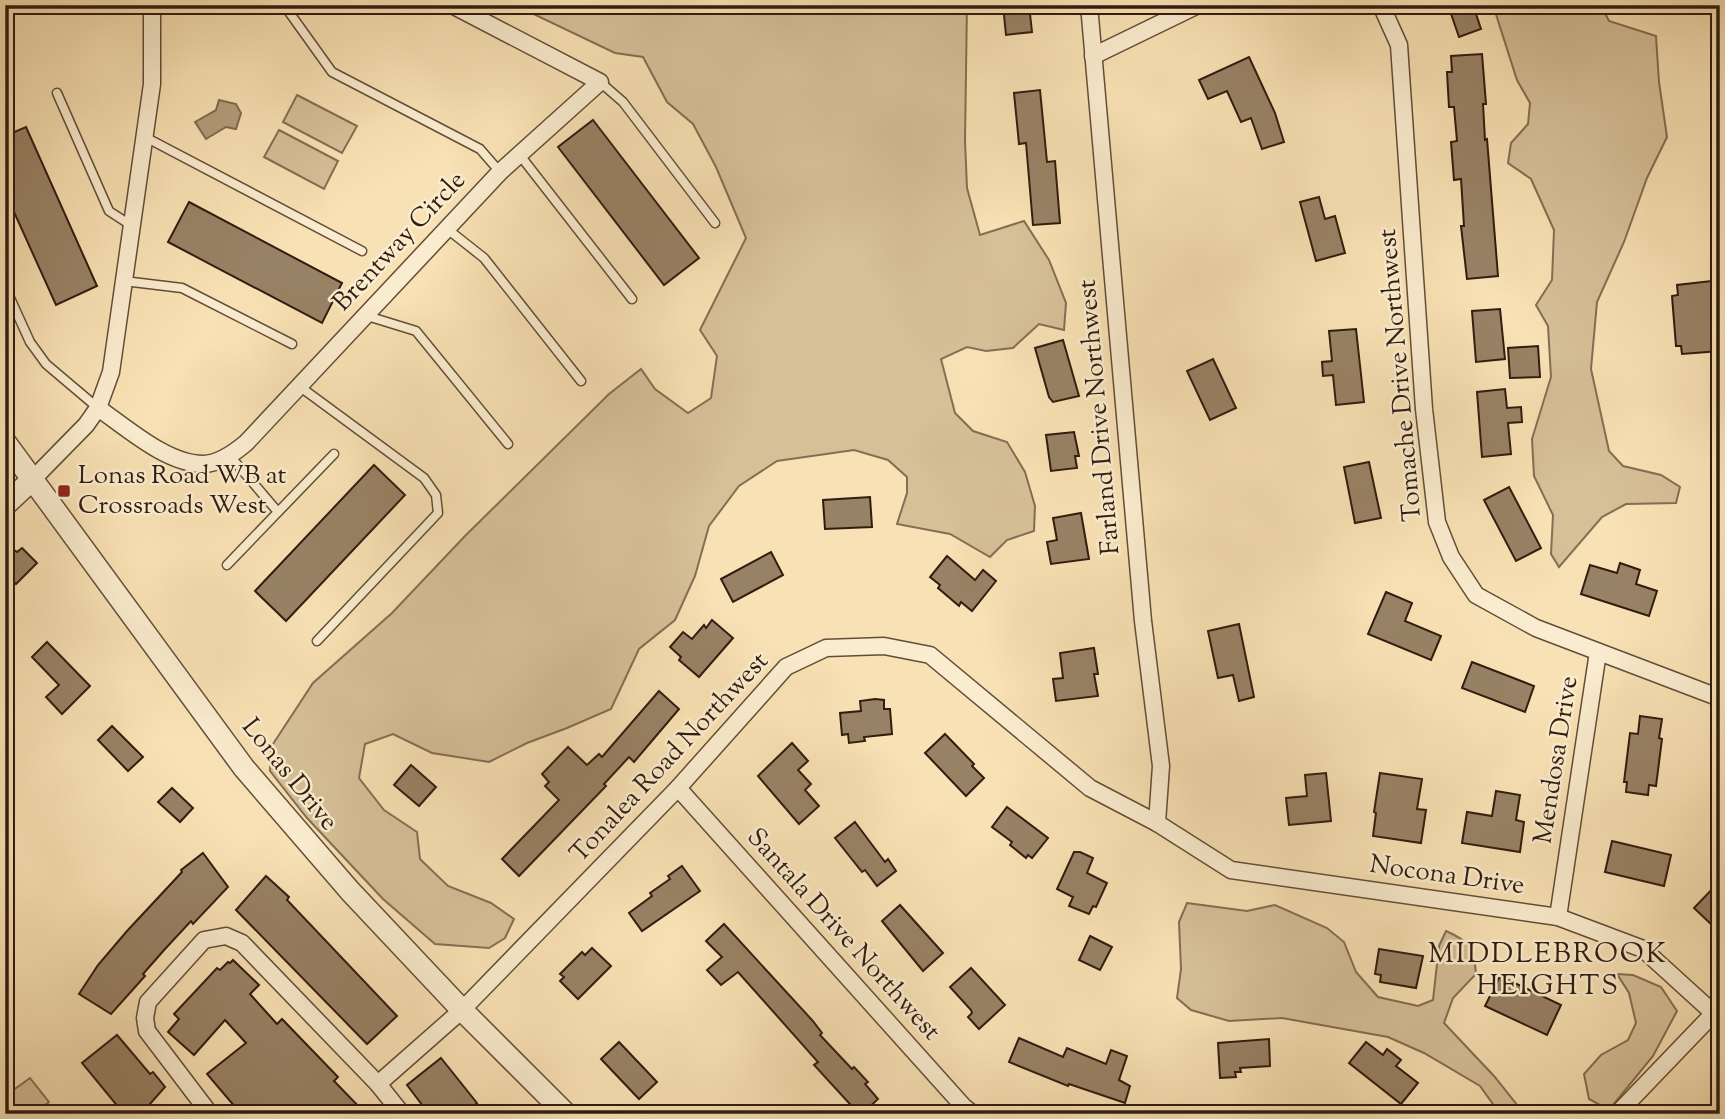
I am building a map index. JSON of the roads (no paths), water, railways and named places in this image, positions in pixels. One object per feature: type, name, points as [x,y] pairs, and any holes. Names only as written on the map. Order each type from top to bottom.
[{"type":"street","points":[[5,505],[86,425],[99,408],[111,372],[152,84],[152,5]]},
{"type":"street","points":[[452,5],[600,82]]},
{"type":"street","name":"Farland Drive Northwest","points":[[1089,5],[1143,621],[1161,766],[1157,823]]},
{"type":"street","points":[[1093,56],[1198,5]]},
{"type":"street","name":"Tomache Drive Northwest","points":[[1381,5],[1399,45],[1424,409],[1437,522],[1451,557],[1476,595],[1536,628],[1720,698]]},
{"type":"street","points":[[1720,41],[1720,119]]},
{"type":"street","name":"Brentway Circle","points":[[230,456],[246,443],[500,172],[600,82]]},
{"type":"street","points":[[99,408],[177,459],[205,464],[230,456]]},
{"type":"street","name":"Lonas Drive","points":[[5,442],[244,768],[350,891],[462,1010],[566,1114]]},
{"type":"street","name":"Tonalea Road Northwest","points":[[378,1084],[462,1010],[678,788],[786,667],[825,648],[884,646],[930,655],[1090,788],[1157,823]]},
{"type":"street","name":"Mendosa Drive","points":[[1558,917],[1598,653]]},
{"type":"street","name":"Santala Drive Northwest","points":[[678,788],[973,1114]]},
{"type":"street","name":"Nocona Drive","points":[[1157,823],[1231,870],[1558,917],[1643,949],[1717,1016]]},
{"type":"street","points":[[210,1114],[147,1031],[145,1018],[148,1002],[204,940],[226,936],[242,943],[378,1084],[402,1114]]},
{"type":"street","points":[[1617,1114],[1717,1016]]},
{"type":"lane","points":[[284,5],[332,72],[480,149],[500,172]]},
{"type":"lane","points":[[600,82],[623,102],[715,223]]},
{"type":"lane","points":[[57,93],[109,211],[132,226]]},
{"type":"lane","points":[[145,137],[362,251]]},
{"type":"lane","points":[[519,154],[632,299]]},
{"type":"lane","points":[[446,228],[484,258],[580,381]]},
{"type":"lane","points":[[124,281],[182,288],[292,344]]},
{"type":"lane","points":[[5,287],[30,342],[46,364],[99,408]]},
{"type":"lane","points":[[364,315],[416,331],[508,444]]},
{"type":"lane","points":[[299,386],[424,478],[436,495],[438,513],[317,641]]},
{"type":"lane","points":[[227,565],[334,454]]},
{"type":"lane","points":[[230,456],[278,512]]},
{"type":"place","name":"Lonas Road WB at Crossroads West","points":[[64,491]]},
{"type":"district","name":"MIDDLEBROOK HEIGHTS","points":[[1548,971]]}]
